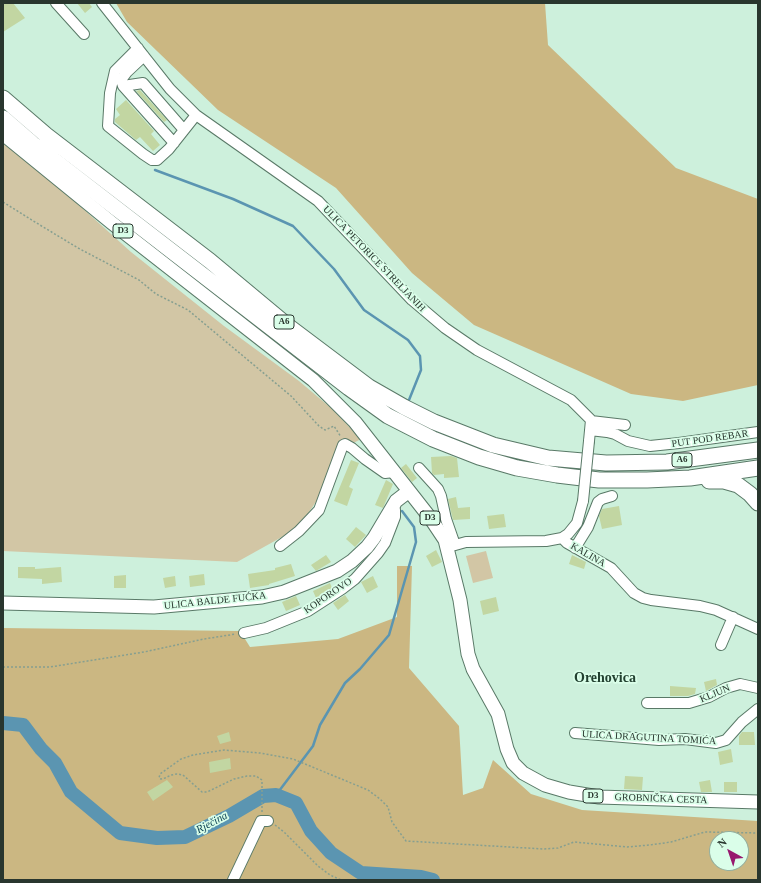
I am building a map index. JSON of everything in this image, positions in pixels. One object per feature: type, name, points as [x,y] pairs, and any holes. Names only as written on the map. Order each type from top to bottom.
[{"type":"highway","name":"A6","points":[[3,98],[46,135],[210,261],[288,326],[369,387],[404,408],[434,422],[493,445],[548,458],[606,463],[667,462],[758,450]]},
{"type":"highway","name":"A6","points":[[3,118],[34,144],[349,388],[388,416],[418,432],[479,457],[517,468],[599,480],[673,479],[758,468]]},
{"type":"highway","points":[[673,479],[685,482],[718,481],[734,484],[746,490],[758,503]]},
{"type":"main road","name":"D3","points":[[3,134],[112,223],[313,380],[355,422],[451,546]]},
{"type":"main road","name":"ULICA BALDE FUĆKA","points":[[3,603],[154,607],[262,597],[284,592],[337,571],[352,561],[367,548],[393,506],[409,491]]},
{"type":"main road","name":"GROBNIČKA CESTA","points":[[451,546],[468,654],[473,669],[498,714],[506,749],[513,762],[523,773],[545,785],[569,792],[599,797],[758,802]]},
{"type":"street","points":[[56,3],[84,34]]},
{"type":"street","name":"ULICA PETORICE STRELJANIH","points":[[102,3],[170,89],[196,115],[318,201],[412,300],[445,328],[477,350],[571,400],[591,426]]},
{"type":"street","points":[[141,52],[121,80],[123,86],[174,143]]},
{"type":"street","points":[[141,52],[114,71],[110,93],[108,126],[143,154],[152,160],[157,160],[174,143],[196,115]]},
{"type":"street","points":[[123,86],[143,83],[184,130]]},
{"type":"street","points":[[562,538],[568,534],[577,523],[583,501],[591,426],[625,425]]},
{"type":"street","name":"PUT POD REBAR","points":[[591,426],[615,434],[636,444],[650,446],[758,432]]},
{"type":"street","points":[[280,546],[299,531],[319,510],[342,447],[345,444],[385,473],[394,472]]},
{"type":"street","points":[[419,468],[438,489],[441,496],[451,546]]},
{"type":"street","points":[[575,548],[588,527],[598,502],[612,496]]},
{"type":"street","name":"KOPOROVO","points":[[244,633],[266,628],[308,611],[355,579],[385,543],[395,517],[395,510],[393,506]]},
{"type":"street","name":"KALINA","points":[[451,546],[466,542],[546,541],[562,538],[575,548],[611,568],[634,593],[643,598],[700,606],[733,617],[758,629]]},
{"type":"street","points":[[721,646],[733,617]]},
{"type":"street","name":"KLJUN","points":[[647,703],[689,703],[709,697],[726,688],[740,684],[758,688]]},
{"type":"street","name":"ULICA DRAGUTINA TOMIĆA","points":[[575,733],[659,740],[685,739],[716,743],[726,740],[742,722],[758,709]]},
{"type":"street","points":[[233,880],[262,821],[268,821]]},
{"type":"path","points":[[3,202],[78,248],[139,280],[156,294],[188,310],[291,396],[325,430],[334,426],[345,444]]},
{"type":"path","points":[[3,667],[50,667],[144,652],[204,638],[244,633]]},
{"type":"path","points":[[262,802],[262,780],[256,776],[247,776],[234,779],[207,792],[202,792],[183,776],[177,774],[161,779],[159,778],[160,774],[175,765],[181,759],[193,755],[224,750],[260,752],[293,759],[368,790],[374,794],[388,807],[392,822],[406,841],[544,849],[558,848],[574,842],[627,847],[650,845],[671,842],[705,832],[758,834]]},
{"type":"path","points":[[268,821],[284,832],[318,866],[330,875],[341,880]]},
{"type":"shaded area","points":[[116,3],[545,3],[548,45],[676,168],[758,199],[758,385],[683,401],[631,394],[474,325],[412,273],[336,188],[218,110],[127,22]]},
{"type":"shaded area","points":[[3,143],[70,197],[131,252],[224,326],[299,381],[331,408],[361,439],[346,447],[331,480],[298,528],[237,562],[3,551]]},
{"type":"shaded area","points":[[486,551],[493,578],[473,583],[466,556]]},
{"type":"shaded area","points":[[397,566],[412,566],[409,668],[459,726],[463,795],[483,788],[493,760],[531,794],[582,810],[758,821],[758,880],[3,880],[3,628],[240,631],[250,647],[338,639],[397,617]]},
{"type":"building","points":[[3,3],[13,3],[25,18],[3,32]]},
{"type":"building","points":[[77,3],[89,3],[92,7],[85,13]]},
{"type":"building","points":[[140,90],[167,120],[164,122],[136,91]]},
{"type":"building","points":[[126,100],[154,131],[151,134],[160,145],[153,151],[140,137],[136,140],[115,122],[115,119],[120,115],[116,109]]},
{"type":"building","points":[[451,456],[457,458],[459,477],[444,478],[444,474],[434,475],[432,473],[431,457]]},
{"type":"building","points":[[351,460],[359,463],[349,487],[353,489],[347,506],[334,501]]},
{"type":"building","points":[[406,464],[417,478],[412,482],[401,468]]},
{"type":"building","points":[[386,480],[393,484],[383,508],[375,505]]},
{"type":"building","points":[[456,497],[458,508],[470,507],[470,519],[453,520],[448,499]]},
{"type":"building","points":[[619,506],[622,525],[602,529],[599,516],[602,509]]},
{"type":"building","points":[[504,514],[506,527],[489,529],[487,516]]},
{"type":"building","points":[[356,527],[366,535],[355,547],[346,539]]},
{"type":"building","points":[[436,550],[442,562],[432,567],[426,556]]},
{"type":"building","points":[[326,555],[331,562],[316,571],[311,565]]},
{"type":"building","points":[[572,555],[586,562],[584,569],[569,564]]},
{"type":"building","points":[[291,564],[295,576],[269,585],[250,588],[248,574],[275,570],[275,568]]},
{"type":"building","points":[[18,567],[35,567],[35,569],[61,567],[62,582],[42,584],[42,579],[18,578]]},
{"type":"building","points":[[204,574],[205,585],[190,587],[189,576]]},
{"type":"building","points":[[126,575],[126,588],[114,588],[114,576]]},
{"type":"building","points":[[175,576],[176,586],[165,588],[163,578]]},
{"type":"building","points":[[373,576],[378,587],[367,593],[361,582]]},
{"type":"building","points":[[330,583],[332,588],[316,598],[313,591]]},
{"type":"building","points":[[345,595],[349,601],[338,610],[333,603]]},
{"type":"building","points":[[296,596],[300,605],[286,611],[282,602]]},
{"type":"building","points":[[496,597],[499,611],[483,615],[480,601]]},
{"type":"building","points":[[716,679],[717,685],[706,691],[704,682]]},
{"type":"building","points":[[670,686],[696,688],[695,694],[688,696],[670,696]]},
{"type":"building","points":[[229,732],[231,741],[220,744],[217,736]]},
{"type":"building","points":[[742,732],[754,732],[755,745],[739,745],[739,736]]},
{"type":"building","points":[[731,749],[733,762],[720,765],[718,752]]},
{"type":"building","points":[[230,758],[231,769],[210,773],[209,762]]},
{"type":"building","points":[[625,776],[643,777],[642,790],[624,789]]},
{"type":"building","points":[[167,780],[173,787],[153,801],[147,792]]},
{"type":"building","points":[[710,780],[712,792],[701,792],[699,782]]},
{"type":"building","points":[[724,782],[737,782],[737,792],[724,792]]},
{"type":"waterway","points":[[155,170],[233,199],[293,226],[334,269],[364,310],[408,340],[420,356],[421,370],[409,400]]},
{"type":"waterway","points":[[276,795],[313,746],[320,725],[345,683],[360,669],[389,635],[416,542],[414,527],[402,511]]},
{"type":"waterway","name":"Rječina","points":[[3,723],[23,725],[41,749],[55,763],[71,792],[120,833],[157,838],[185,837],[229,816],[263,796],[276,795],[296,803],[311,831],[331,853],[361,873],[421,877],[433,880]]},
{"type":"district","name":"Orehovica","points":[[605,678]]}]
